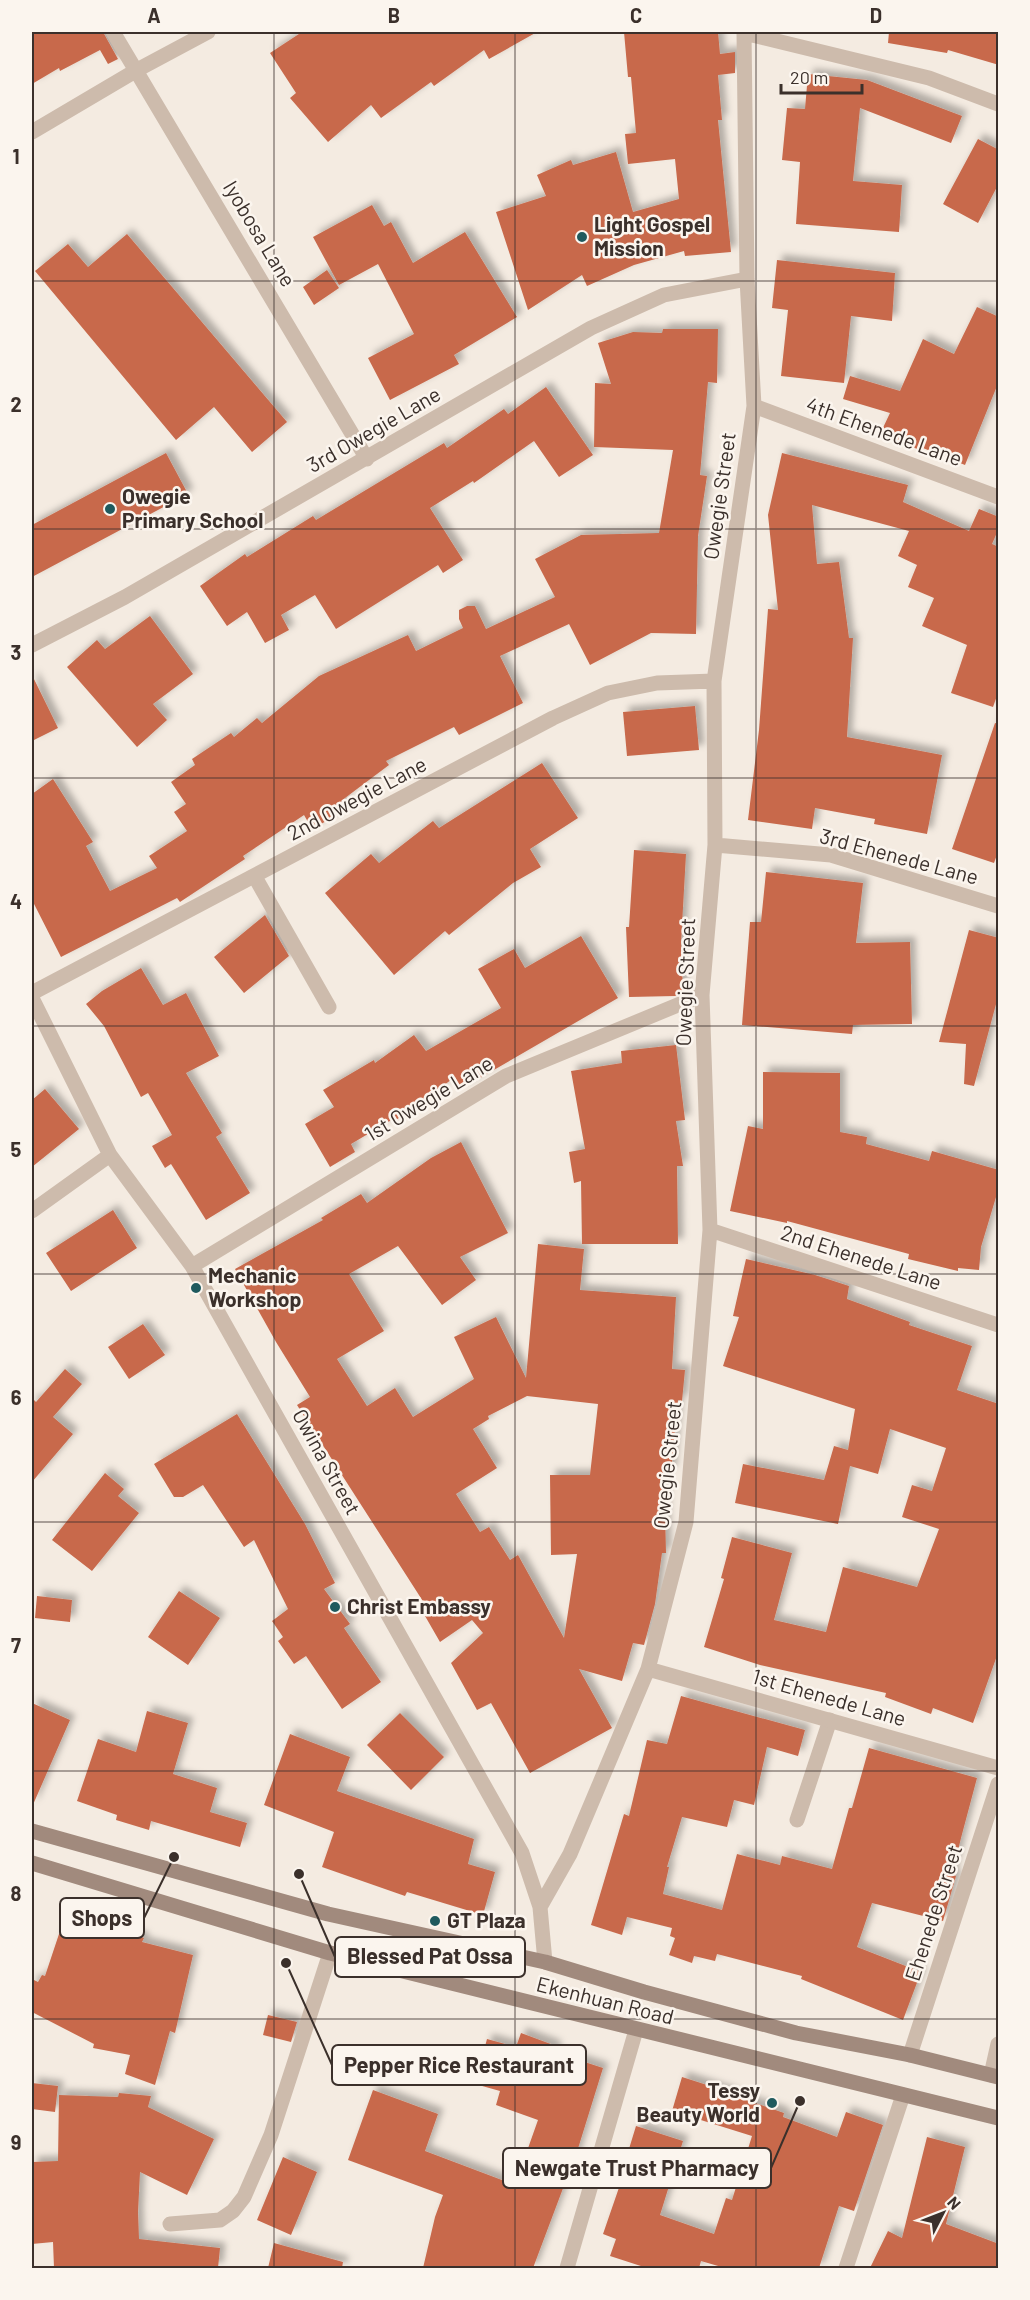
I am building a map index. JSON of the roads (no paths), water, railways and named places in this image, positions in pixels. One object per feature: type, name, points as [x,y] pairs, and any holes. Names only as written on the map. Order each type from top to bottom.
[{"type":"main road","name":"Ekenhuan Road","points":[[32,1831],[328,1914],[545,1962],[644,1992],[796,2033],[910,2055],[995,2076]]},
{"type":"main road","name":"Ekenhuan Road","points":[[32,1863],[330,1953],[999,2118]]},
{"type":"street","name":"Iyobosa Lane","points":[[113,32],[367,459]]},
{"type":"street","points":[[32,132],[137,70],[208,32]]},
{"type":"street","points":[[744,32],[929,78],[999,104]]},
{"type":"street","name":"Owegie Street","points":[[540,1907],[570,1854],[648,1669],[686,1522],[710,1230],[702,995],[715,845],[714,681],[754,406],[747,279],[744,32]]},
{"type":"street","name":"3rd Owegie Lane","points":[[32,645],[125,597],[591,328],[664,295],[747,279]]},
{"type":"street","name":"4th Ehenede Lane","points":[[754,406],[999,497]]},
{"type":"street","name":"2nd Owegie Lane","points":[[32,993],[553,718],[608,693],[657,683],[714,681]]},
{"type":"street","name":"3rd Ehenede Lane","points":[[715,845],[831,855],[999,906]]},
{"type":"street","points":[[255,877],[329,1007]]},
{"type":"street","name":"1st Owegie Lane","points":[[192,1266],[506,1076],[702,995]]},
{"type":"street","name":"Owina Street","points":[[32,998],[110,1155],[192,1266],[522,1853],[540,1907],[545,1962]]},
{"type":"street","points":[[32,1211],[110,1155]]},
{"type":"street","name":"2nd Ehenede Lane","points":[[710,1230],[999,1325]]},
{"type":"street","name":"1st Ehenede Lane","points":[[648,1669],[999,1767]]},
{"type":"street","points":[[797,1820],[830,1720]]},
{"type":"street","name":"Ehenede Street","points":[[910,2055],[999,1784]]},
{"type":"street","points":[[170,2224],[220,2220],[233,2211],[243,2197],[271,2135],[330,1953]]},
{"type":"street","points":[[567,2268],[636,2030]]},
{"type":"street","points":[[995,2076],[999,2044]]},
{"type":"street","points":[[846,2268],[903,2095]]},
{"type":"place","name":"Light Gospel Mission","points":[[582,237]]},
{"type":"place","name":"Owegie Primary School","points":[[110,509]]},
{"type":"place","name":"Mechanic Workshop","points":[[196,1288]]},
{"type":"place","name":"Christ Embassy","points":[[335,1607]]},
{"type":"place","name":"Shops","points":[[174,1857]]},
{"type":"place","name":"Blessed Pat Ossa","points":[[299,1874]]},
{"type":"place","name":"GT Plaza","points":[[435,1921]]},
{"type":"place","name":"Pepper Rice Restaurant","points":[[286,1963]]},
{"type":"place","name":"Newgate Trust Pharmacy","points":[[800,2101]]},
{"type":"place","name":"Tessy Beauty World","points":[[772,2103]]}]
